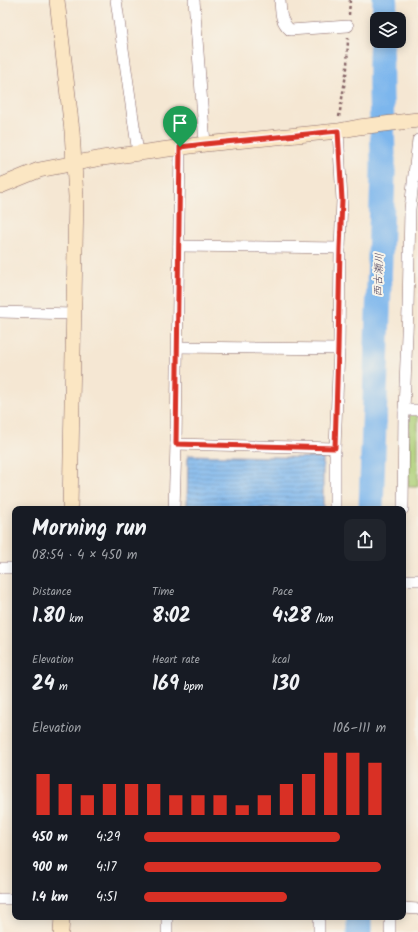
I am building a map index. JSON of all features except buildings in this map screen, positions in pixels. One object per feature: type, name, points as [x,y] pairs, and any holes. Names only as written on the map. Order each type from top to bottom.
[{"type":"street","points":[[57,0],[72,131],[76,196],[70,506]]},
{"type":"street","points":[[116,0],[138,153]]},
{"type":"street","points":[[194,0],[205,144]]},
{"type":"street","points":[[280,0],[281,18],[285,26],[290,30],[348,26]]},
{"type":"street","points":[[0,186],[39,170],[74,163],[180,147],[338,131],[411,121]]},
{"type":"street","points":[[334,506],[342,200],[338,131]]},
{"type":"street","points":[[403,506],[404,410],[413,309],[414,209],[418,140]]},
{"type":"street","points":[[174,506],[178,347],[180,147]]},
{"type":"street","points":[[179,246],[340,248]]},
{"type":"street","points":[[0,312],[73,314]]},
{"type":"street","points":[[178,347],[338,349]]},
{"type":"street","points":[[404,410],[418,410]]},
{"type":"street","points":[[176,444],[335,448]]},
{"type":"street","points":[[0,568],[12,568]]},
{"type":"street","points":[[406,580],[418,580]]},
{"type":"street","points":[[0,899],[12,899]]},
{"type":"street","points":[[406,908],[418,908]]},
{"type":"street","points":[[61,932],[62,920]]},
{"type":"street","points":[[167,920],[167,932]]},
{"type":"street","points":[[319,920],[319,932]]},
{"type":"street","points":[[390,920],[390,932]]},
{"type":"path","points":[[338,131],[347,68],[350,0]]},
{"type":"green space","points":[[409,414],[418,414],[418,487],[408,487]]},
{"type":"water","points":[[188,455],[323,458],[323,506],[187,506]]},
{"type":"waterway","name":"西古瀬川","points":[[384,12],[385,0]]},
{"type":"waterway","name":"西古瀬川","points":[[371,506],[383,174],[382,48]]},
{"type":"waterway","name":"西古瀬川","points":[[359,920],[359,932]]},
{"type":"route","points":[[338,131],[342,200],[335,448],[176,444],[180,147],[338,131]]}]
